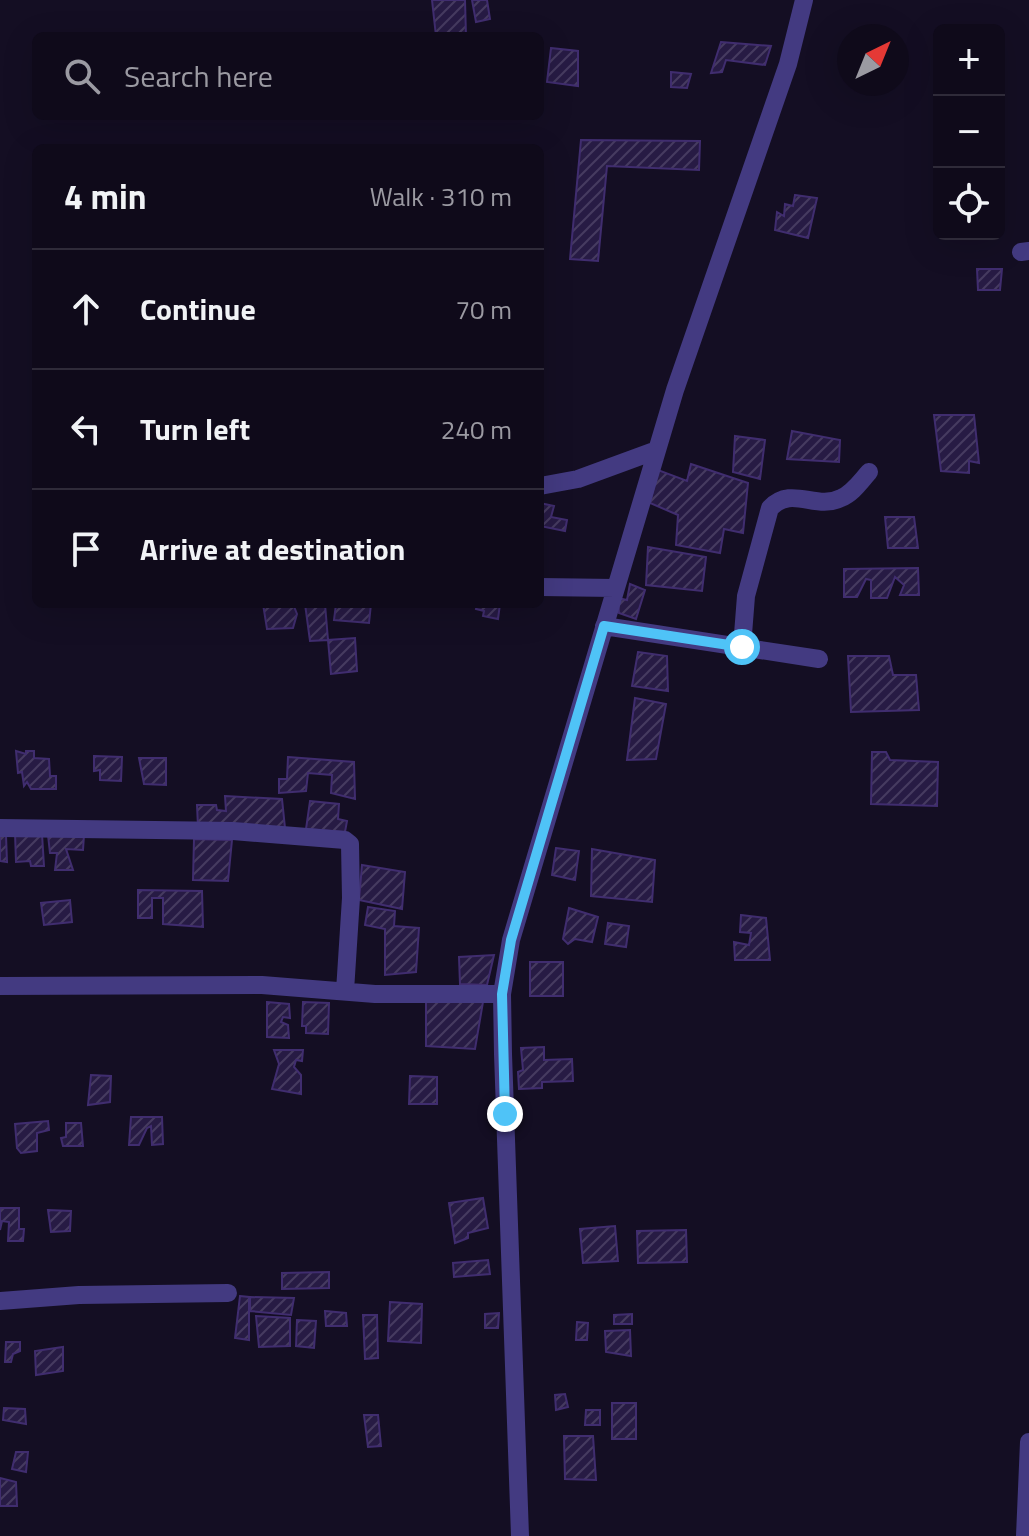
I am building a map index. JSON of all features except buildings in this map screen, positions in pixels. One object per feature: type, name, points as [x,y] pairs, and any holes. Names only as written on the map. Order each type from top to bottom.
[{"type":"street","points":[[520,1536],[502,994],[519,912],[615,588],[657,450],[788,64],[804,0]]},
{"type":"street","points":[[544,485],[578,479],[657,450]]},
{"type":"street","points":[[742,647],[746,596],[770,508],[779,498],[796,496],[826,502],[839,500],[869,472]]},
{"type":"street","points":[[544,587],[615,588]]},
{"type":"street","points":[[604,626],[819,659]]},
{"type":"street","points":[[0,828],[233,831],[345,840],[350,844],[351,898],[345,991]]},
{"type":"street","points":[[0,986],[262,985],[345,991],[502,994]]},
{"type":"street","points":[[0,1301],[79,1295],[228,1293]]},
{"type":"street","points":[[1025,1536],[1029,1442]]},
{"type":"route","points":[[505,1114],[502,994],[511,940],[604,626],[742,647]]}]
